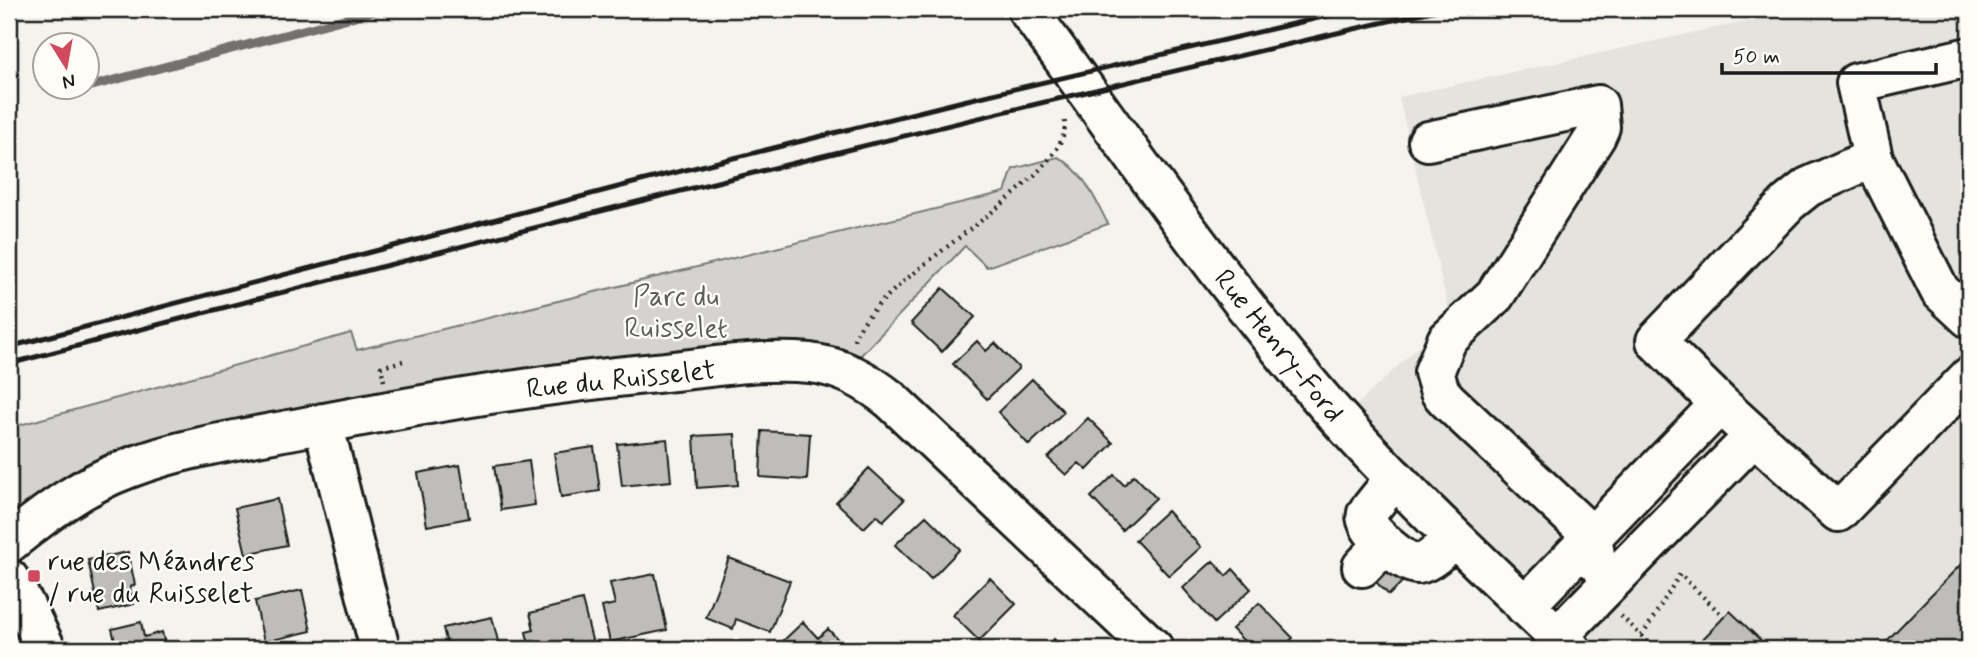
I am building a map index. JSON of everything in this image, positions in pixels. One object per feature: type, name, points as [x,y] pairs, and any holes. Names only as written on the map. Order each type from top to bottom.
[{"type":"street","name":"Rue Henry-Ford","points":[[1027,9],[1199,245],[1294,367],[1395,478],[1564,643]]},
{"type":"street","points":[[1969,57],[1856,83],[1873,158],[1940,291],[1969,318]]},
{"type":"street","points":[[1427,141],[1598,104],[1600,127],[1596,136],[1495,295],[1447,340],[1434,372],[1440,392],[1447,400],[1592,536],[1596,561],[1614,593]]},
{"type":"street","points":[[1873,158],[1808,187],[1787,204],[1656,341],[1754,436],[1838,512],[1969,377]]},
{"type":"street","name":"Rue du Ruisselet","points":[[9,543],[75,494],[132,467],[206,447],[489,394],[632,375],[789,362],[824,365],[864,379],[891,400],[1154,649]]},
{"type":"street","points":[[1525,606],[1720,404]]},
{"type":"street","points":[[323,423],[380,649]]},
{"type":"street","points":[[1564,643],[1614,593],[1754,436]]},
{"type":"street","points":[[1395,478],[1367,513],[1374,555],[1402,558],[1414,564],[1422,563],[1436,555],[1453,537]]},
{"type":"street","points":[[9,579],[46,649]]},
{"type":"path","points":[[843,370],[857,330],[878,303],[1010,197],[1049,161],[1062,142],[1066,126],[1063,115],[1091,97]]},
{"type":"path","points":[[1642,636],[1680,575],[1724,617]]},
{"type":"path","points":[[1614,593],[1642,636],[1655,649]]},
{"type":"shaded area","points":[[1817,9],[1969,9],[1969,649],[1598,649],[1506,563],[1354,408],[1450,316],[1399,97],[1719,27]]},
{"type":"green space","name":"Parc du Ruisselet","points":[[1058,157],[1082,178],[1108,224],[987,267],[965,246],[860,356],[841,348],[816,343],[791,341],[726,345],[580,361],[316,403],[129,445],[72,472],[9,517],[9,428],[351,333],[357,350],[1005,192],[1013,169]]},
{"type":"building","points":[[943,288],[975,317],[942,352],[911,323]]},
{"type":"building","points":[[977,341],[986,351],[995,343],[1019,368],[987,399],[953,364]]},
{"type":"building","points":[[1032,379],[1064,412],[1029,445],[998,412]]},
{"type":"building","points":[[1088,418],[1113,443],[1087,470],[1079,463],[1066,475],[1048,458]]},
{"type":"building","points":[[762,431],[810,434],[807,480],[760,477]]},
{"type":"building","points":[[735,434],[738,485],[697,488],[694,436]]},
{"type":"building","points":[[667,439],[671,481],[622,486],[617,444]]},
{"type":"building","points":[[594,447],[600,491],[561,497],[554,453]]},
{"type":"building","points":[[529,461],[535,505],[501,510],[494,466]]},
{"type":"building","points":[[460,465],[469,518],[427,526],[418,473]]},
{"type":"building","points":[[869,468],[904,500],[883,521],[877,515],[864,528],[836,502]]},
{"type":"building","points":[[1114,475],[1124,485],[1134,475],[1156,498],[1122,530],[1091,497]]},
{"type":"building","points":[[277,499],[287,545],[246,554],[235,508]]},
{"type":"building","points":[[1167,511],[1201,547],[1169,576],[1135,540]]},
{"type":"building","points":[[926,516],[960,549],[931,579],[895,545]]},
{"type":"building","points":[[128,552],[135,585],[130,587],[134,604],[99,612],[88,560]]},
{"type":"building","points":[[1969,556],[1969,649],[1879,649],[1929,597]]},
{"type":"building","points":[[729,558],[790,581],[770,632],[736,619],[733,629],[706,618]]},
{"type":"building","points":[[1385,558],[1406,578],[1389,595],[1369,575]]},
{"type":"building","points":[[1213,561],[1226,576],[1233,569],[1251,589],[1214,623],[1183,588]]},
{"type":"building","points":[[655,574],[667,630],[610,642],[602,607],[615,604],[610,583]]},
{"type":"building","points":[[990,578],[1016,604],[979,641],[953,615]]},
{"type":"building","points":[[302,590],[311,631],[264,642],[255,601]]},
{"type":"building","points":[[582,600],[594,648],[530,649],[526,632],[534,630],[530,613]]},
{"type":"building","points":[[1259,603],[1293,638],[1281,649],[1252,649],[1232,629]]},
{"type":"building","points":[[1730,611],[1770,649],[1693,649]]},
{"type":"building","points":[[492,617],[500,649],[448,649],[443,628]]},
{"type":"building","points":[[141,622],[144,637],[162,632],[166,649],[117,649],[112,629]]},
{"type":"building","points":[[803,622],[818,638],[828,629],[847,649],[791,649],[783,641]]},
{"type":"building","points":[[1054,639],[1064,649],[1044,649]]},
{"type":"building","points":[[1318,642],[1325,649],[1311,649]]},
{"type":"waterway","points":[[102,83],[382,9]]},
{"type":"railway","points":[[9,347],[641,181],[963,101],[1357,9]]},
{"type":"railway","points":[[9,364],[723,180],[1441,9]]},
{"type":"place","name":"rue des Méandres / rue du Ruisselet","points":[[34,576]]}]
